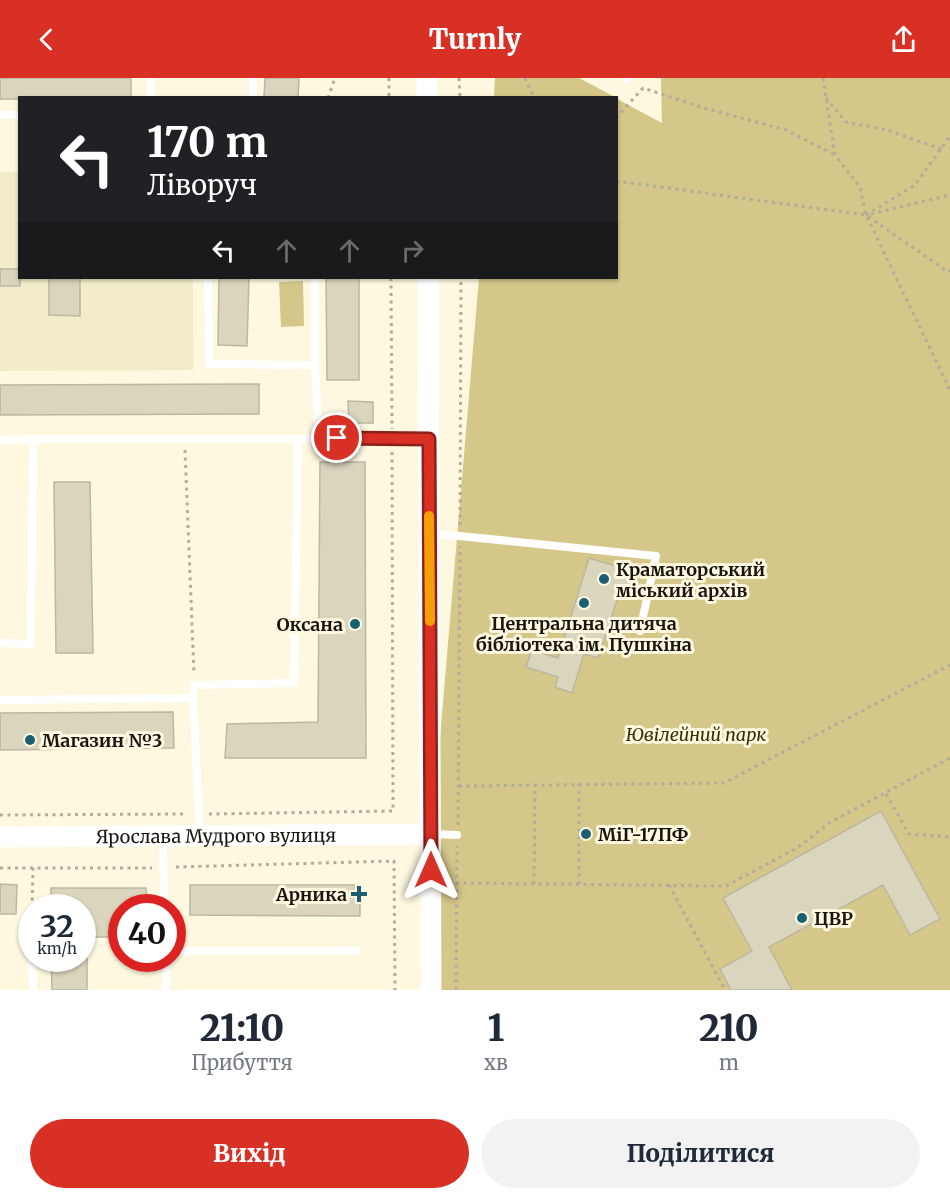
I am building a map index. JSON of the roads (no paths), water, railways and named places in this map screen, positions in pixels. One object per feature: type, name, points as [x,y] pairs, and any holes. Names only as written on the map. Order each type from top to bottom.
[{"type":"street","points":[[427,78],[427,96]]},
{"type":"street","points":[[428,279],[431,990]]},
{"type":"street","name":"Ярослава Мудрого вулиця","points":[[0,837],[431,834]]},
{"type":"lane","points":[[151,78],[151,96]]},
{"type":"lane","points":[[253,78],[253,96]]},
{"type":"lane","points":[[0,115],[18,115]]},
{"type":"lane","points":[[208,279],[209,364],[315,365]]},
{"type":"lane","points":[[315,279],[315,365],[319,438]]},
{"type":"lane","points":[[0,644],[31,644],[33,439]]},
{"type":"lane","points":[[200,836],[194,685],[294,683],[298,439]]},
{"type":"lane","points":[[0,440],[429,439]]},
{"type":"lane","points":[[429,533],[656,556],[640,631]]},
{"type":"lane","points":[[0,700],[193,698]]},
{"type":"lane","points":[[431,834],[458,835]]},
{"type":"lane","points":[[163,836],[164,894]]},
{"type":"lane","points":[[186,951],[357,951]]},
{"type":"lane","points":[[32,972],[33,990]]},
{"type":"lane","points":[[166,972],[166,990]]},
{"type":"place","name":"Краматорський міський архів","points":[[604,579]]},
{"type":"place","name":"Центральна дитяча бібліотека ім. Пушкіна","points":[[584,603]]},
{"type":"place","name":"Оксана","points":[[355,624]]},
{"type":"place","name":"Магазин №3","points":[[30,740]]},
{"type":"place","name":"МіГ-17ПФ","points":[[586,834]]},
{"type":"place","name":"Арника","points":[[359,894]]},
{"type":"place","name":"ЦВР","points":[[802,918]]},
{"type":"park label","name":"Ювілейний парк","points":[[696,734]]}]
